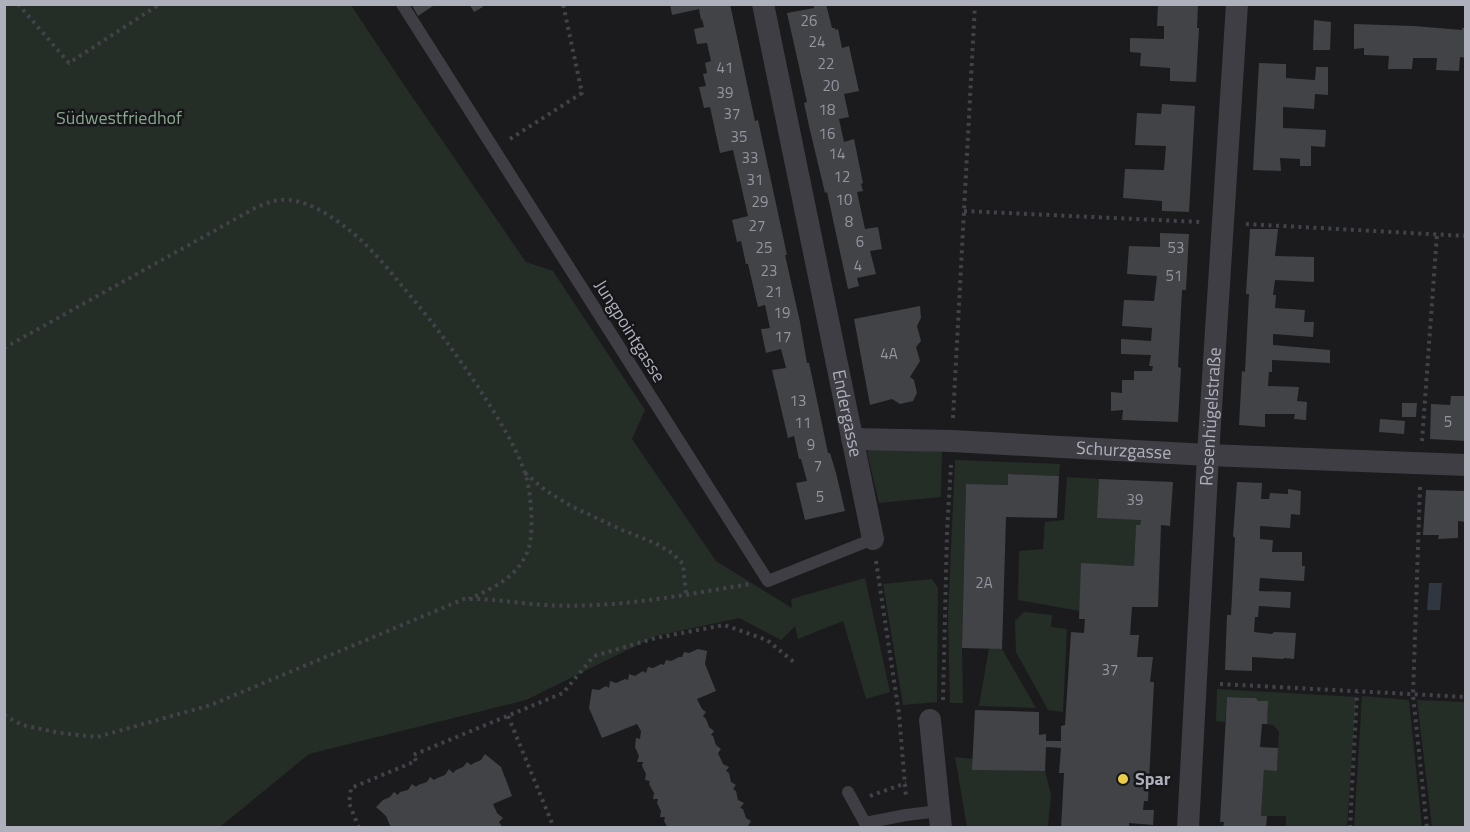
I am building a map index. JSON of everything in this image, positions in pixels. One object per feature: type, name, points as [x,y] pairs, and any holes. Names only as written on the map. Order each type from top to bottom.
[{"type":"street","name":"Endergasse","points":[[763,4],[873,539]]},
{"type":"street","name":"Rosenhügelstraße","points":[[1188,828],[1208,455],[1237,4]]},
{"type":"street","name":"Schurzgasse","points":[[852,439],[952,441],[1208,455],[1466,465]]},
{"type":"street","points":[[930,720],[940,819]]},
{"type":"lane","name":"Jungpointgasse","points":[[402,4],[768,581]]},
{"type":"lane","points":[[768,581],[873,539]]},
{"type":"lane","points":[[850,797],[862,826],[906,815],[940,819]]},
{"type":"path","points":[[18,4],[69,63],[160,4]]},
{"type":"path","points":[[494,149],[582,93],[563,4]]},
{"type":"path","points":[[930,720],[943,702],[947,532],[975,4]]},
{"type":"path","points":[[4,348],[256,207],[272,201],[286,200],[299,202],[329,216],[349,230],[380,259],[428,316],[492,409],[525,473],[531,516],[529,547],[520,566],[511,576],[494,588],[469,599]]},
{"type":"path","points":[[964,211],[1466,236]]},
{"type":"path","points":[[1427,828],[1413,695],[1420,463],[1437,234]]},
{"type":"path","points":[[525,473],[545,490],[571,506],[655,543],[672,553],[683,564],[686,594]]},
{"type":"path","points":[[873,539],[899,714],[906,783],[906,815]]},
{"type":"path","points":[[4,716],[22,725],[60,733],[97,736],[211,705],[464,599],[547,605],[609,604],[768,581]]},
{"type":"path","points":[[359,828],[349,803],[351,788],[416,761],[413,755],[563,693],[594,656],[667,636],[724,626],[767,640],[795,663]]},
{"type":"path","points":[[1196,683],[1466,697]]},
{"type":"path","points":[[1350,828],[1357,692]]},
{"type":"path","points":[[508,716],[554,828]]},
{"type":"path","points":[[850,797],[906,783]]},
{"type":"green space","name":"Südwestfriedhof","points":[[5,4],[351,5],[526,262],[553,271],[645,410],[632,439],[716,561],[792,608],[791,599],[865,578],[890,692],[866,699],[843,621],[798,639],[795,626],[781,640],[739,618],[656,636],[526,700],[309,754],[220,827],[5,827]]},
{"type":"green space","points":[[871,448],[942,452],[941,497],[879,503],[867,452]]},
{"type":"green space","points":[[955,460],[1060,464],[1059,476],[1008,474],[1008,485],[966,484],[963,703],[950,703],[948,616]]},
{"type":"green space","points":[[1067,477],[1099,479],[1141,520],[1140,525],[1136,525],[1134,566],[1080,611],[1018,600],[1019,551],[1043,549],[1045,522],[1064,520]]},
{"type":"green space","points":[[932,579],[938,588],[937,702],[903,705],[883,584]]},
{"type":"green space","points":[[1024,612],[1052,615],[1051,627],[1067,629],[1063,712],[1048,710],[1016,652],[1015,621]]},
{"type":"green space","points":[[989,648],[1002,649],[1036,708],[979,706]]},
{"type":"green space","points":[[1217,689],[1356,697],[1347,827],[1286,827],[1286,816],[1261,816],[1264,770],[1277,770],[1279,731],[1273,725],[1267,724],[1256,698],[1227,697],[1225,722],[1216,721]]},
{"type":"green space","points":[[1362,696],[1409,700],[1422,827],[1354,827]]},
{"type":"green space","points":[[1417,700],[1465,702],[1465,827],[1432,827]]},
{"type":"green space","points":[[955,757],[973,759],[973,770],[1045,771],[1051,794],[1048,827],[967,827]]},
{"type":"shaded area","points":[[1429,583],[1442,583],[1440,610],[1427,610]]},
{"type":"building","points":[[411,4],[436,4],[418,16]]},
{"type":"building","points":[[469,4],[481,4],[483,7],[474,12]]},
{"type":"building","points":[[670,4],[730,4],[787,255],[785,255],[807,363],[809,363],[828,453],[830,453],[836,473],[845,511],[805,520],[796,483],[807,481],[794,436],[788,438],[772,370],[786,368],[781,349],[766,353],[761,329],[770,328],[765,305],[758,307],[748,264],[746,264],[741,241],[737,242],[732,220],[748,216],[733,150],[720,153],[710,107],[704,108],[699,87],[706,86],[703,74],[707,73],[705,63],[711,61],[707,43],[697,44],[694,29],[704,27],[702,19],[699,9],[672,15]]},
{"type":"building","points":[[813,4],[826,4],[832,28],[838,29],[842,48],[849,46],[859,91],[844,94],[849,117],[839,119],[844,142],[854,139],[863,183],[861,184],[863,191],[857,192],[865,229],[878,227],[882,249],[870,251],[876,274],[857,278],[859,286],[848,289],[827,192],[825,193],[809,126],[804,103],[807,102],[787,13],[814,8]]},
{"type":"building","points":[[1158,4],[1198,4],[1196,82],[1170,81],[1170,68],[1140,66],[1141,53],[1130,52],[1130,38],[1164,39],[1164,26],[1157,26]]},
{"type":"building","points":[[1314,20],[1331,22],[1330,50],[1313,50]]},
{"type":"building","points":[[1354,24],[1462,30],[1466,28],[1466,58],[1460,57],[1459,71],[1436,70],[1437,58],[1413,58],[1412,69],[1388,69],[1389,56],[1364,55],[1364,48],[1354,49]]},
{"type":"building","points":[[1259,63],[1286,64],[1286,78],[1315,80],[1316,67],[1328,67],[1328,95],[1315,94],[1314,109],[1283,107],[1283,128],[1326,130],[1325,147],[1311,146],[1311,166],[1300,166],[1300,159],[1280,158],[1281,171],[1253,170]]},
{"type":"building","points":[[1162,104],[1195,106],[1189,212],[1162,211],[1162,201],[1123,198],[1125,169],[1164,170],[1166,146],[1135,145],[1137,113],[1161,114]]},
{"type":"building","points":[[1250,229],[1278,229],[1275,256],[1314,257],[1314,282],[1275,280],[1273,295],[1276,295],[1275,308],[1305,310],[1304,322],[1314,322],[1313,337],[1273,334],[1273,345],[1330,350],[1330,363],[1272,360],[1272,372],[1269,372],[1268,386],[1299,387],[1297,401],[1307,402],[1306,420],[1294,419],[1295,414],[1265,414],[1265,427],[1239,425],[1242,371],[1245,372]]},
{"type":"building","points":[[1160,233],[1189,234],[1186,290],[1182,290],[1178,422],[1122,420],[1123,410],[1111,411],[1111,392],[1122,393],[1122,380],[1134,380],[1134,371],[1152,371],[1153,366],[1149,366],[1151,355],[1121,354],[1121,339],[1151,341],[1152,328],[1122,326],[1124,300],[1154,301],[1157,276],[1127,274],[1129,246],[1160,247]]},
{"type":"building","points":[[920,306],[921,318],[917,326],[921,341],[916,347],[920,361],[910,377],[914,380],[917,393],[913,401],[900,404],[892,399],[870,405],[854,319]]},
{"type":"building","points":[[1451,396],[1466,396],[1466,441],[1430,439],[1431,404],[1450,405]]},
{"type":"building","points":[[1402,403],[1417,403],[1416,417],[1402,417]]},
{"type":"building","points":[[1380,419],[1405,421],[1404,434],[1379,432]]},
{"type":"building","points":[[1008,474],[1059,476],[1057,518],[1006,517],[1002,649],[962,648],[966,484],[1008,485]]},
{"type":"building","points":[[1099,479],[1173,482],[1170,526],[1161,525],[1158,607],[1132,607],[1130,635],[1139,635],[1137,657],[1153,657],[1150,682],[1154,682],[1148,801],[1144,801],[1143,810],[1154,810],[1153,825],[1129,823],[1129,828],[1061,828],[1064,773],[1059,773],[1061,748],[1046,747],[1045,771],[972,770],[975,710],[1039,712],[1039,735],[1046,734],[1046,741],[1061,741],[1061,726],[1065,725],[1071,632],[1084,633],[1085,619],[1079,619],[1081,563],[1134,566],[1136,525],[1140,525],[1141,520],[1097,518]]},
{"type":"building","points":[[1237,482],[1262,483],[1261,499],[1269,499],[1270,493],[1288,494],[1288,489],[1301,491],[1300,515],[1291,514],[1290,528],[1260,526],[1260,539],[1273,540],[1272,552],[1302,552],[1302,566],[1305,566],[1304,581],[1260,578],[1259,591],[1291,592],[1290,608],[1259,606],[1258,617],[1255,617],[1254,632],[1296,633],[1294,659],[1252,657],[1252,671],[1225,670],[1227,615],[1231,615]]},
{"type":"building","points":[[1426,490],[1466,491],[1466,522],[1458,521],[1458,538],[1438,539],[1439,535],[1423,535]]},
{"type":"building","points":[[698,649],[707,651],[705,664],[716,691],[697,699],[706,712],[703,716],[714,731],[711,735],[721,749],[718,753],[723,764],[729,767],[726,771],[729,773],[731,782],[736,785],[733,789],[736,791],[738,800],[744,803],[740,808],[743,809],[746,818],[751,821],[748,826],[750,828],[668,828],[664,821],[665,817],[660,817],[658,799],[653,799],[654,793],[649,784],[650,781],[645,780],[643,762],[637,762],[639,756],[635,747],[636,738],[640,739],[641,731],[637,724],[602,738],[589,708],[592,689],[599,690],[606,686],[609,688],[610,681],[616,683],[628,680],[629,674],[635,676],[643,671],[646,673],[648,667],[664,665],[666,660],[671,661],[682,657],[684,652],[689,653]]},
{"type":"building","points":[[1227,697],[1256,698],[1258,701],[1268,701],[1267,724],[1262,724],[1260,747],[1278,748],[1277,771],[1264,770],[1261,816],[1267,816],[1266,828],[1223,828],[1224,822],[1220,822]]},
{"type":"building","points":[[485,754],[501,767],[512,796],[493,804],[497,813],[503,818],[499,822],[503,828],[391,828],[386,816],[376,807],[394,792],[398,795],[408,790],[412,784],[416,787],[427,782],[430,777],[434,780],[445,775],[449,769],[453,773],[467,762],[471,765],[481,760]]},
{"type":"place","name":"Spar","points":[[1123,779]]}]
